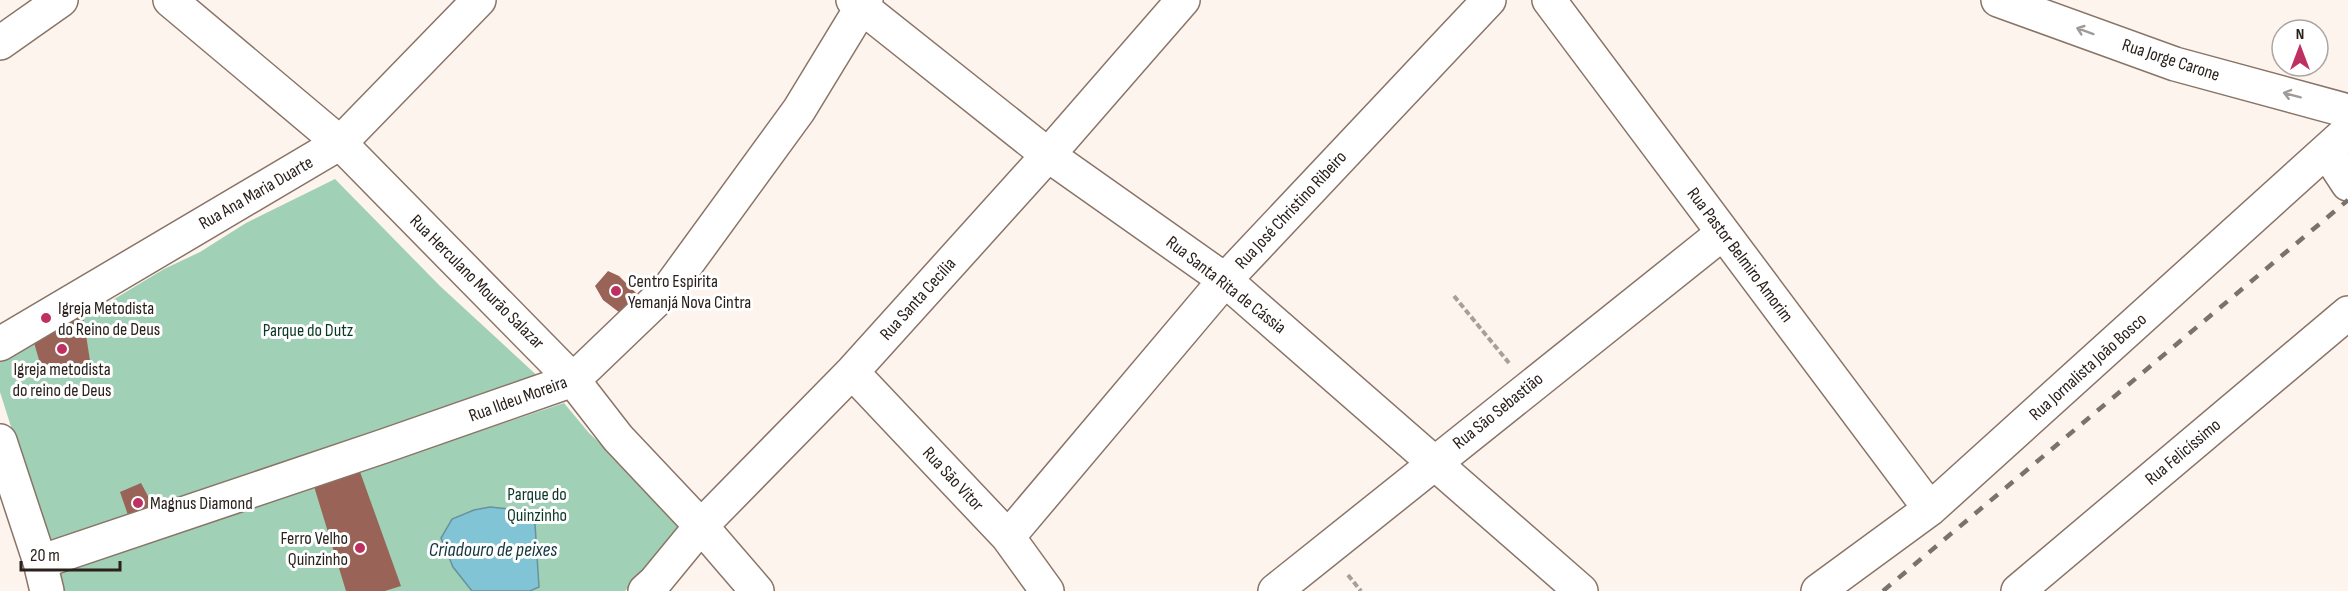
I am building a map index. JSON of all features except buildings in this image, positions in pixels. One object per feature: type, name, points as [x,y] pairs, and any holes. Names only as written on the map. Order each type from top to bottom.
[{"type":"street","points":[[0,43],[61,0]]},
{"type":"street","name":"Rua Herculano Mourão Salazar","points":[[170,0],[340,143],[573,380],[618,438],[701,526],[757,591]]},
{"type":"street","name":"Rua Ana Maria Duarte","points":[[0,344],[340,143],[479,0]]},
{"type":"street","name":"Rua Santa Cecília","points":[[645,591],[656,582],[701,526],[852,372],[1048,155],[1183,0]]},
{"type":"street","name":"Rua José Christino Ribeiro","points":[[1008,537],[1226,280],[1489,0]]},
{"type":"street","name":"Rua Pastor Belmiro Amorim","points":[[1549,0],[1930,509]]},
{"type":"street","name":"Rua Jorge Carone","points":[[1998,0],[2175,64],[2348,111]]},
{"type":"street","name":"Rua Santa Rita de Cássia","points":[[861,2],[1048,155],[1226,280],[1581,591]]},
{"type":"street","name":"Rua Ildeu Moreira","points":[[44,576],[384,447],[573,380],[670,287],[799,110],[861,2]]},
{"type":"street","points":[[2337,142],[2348,184]]},
{"type":"street","name":"Rua Jornalista João Bosco","points":[[1818,591],[1930,509],[2337,142]]},
{"type":"street","name":"Rua São Sebastião","points":[[1275,591],[1723,233]]},
{"type":"street","name":"Rua Felicíssimo","points":[[2018,591],[2348,313]]},
{"type":"street","name":"Rua São Vitor","points":[[852,372],[1008,537],[1047,591]]},
{"type":"street","points":[[0,441],[44,576]]},
{"type":"path","points":[[1454,296],[1528,387]]},
{"type":"green space","name":"Parque do Dutz","points":[[335,179],[440,286],[543,381],[49,547],[0,392],[0,360],[101,307],[164,269],[200,252],[246,223]]},
{"type":"green space","name":"Parque do Quinzinho","points":[[564,403],[589,433],[689,526],[625,591],[58,591],[51,568],[301,491]]},
{"type":"water","name":"Criadouro de peixes","points":[[490,507],[509,509],[535,524],[539,587],[530,591],[472,591],[453,567],[441,538],[452,519],[474,510]]},
{"type":"railway","points":[[1883,591],[2348,200]]},
{"type":"place","name":"Centro Espirita Yemanjá Nova Cintra","points":[[616,291]]},
{"type":"place","name":"Igreja Metodista do Reino de Deus","points":[[46,318]]},
{"type":"place","name":"Igreja metodista do reino de Deus","points":[[62,349]]},
{"type":"place","name":"Magnus Diamond","points":[[138,503]]},
{"type":"place","name":"Ferro Velho Quinzinho","points":[[360,548]]}]
